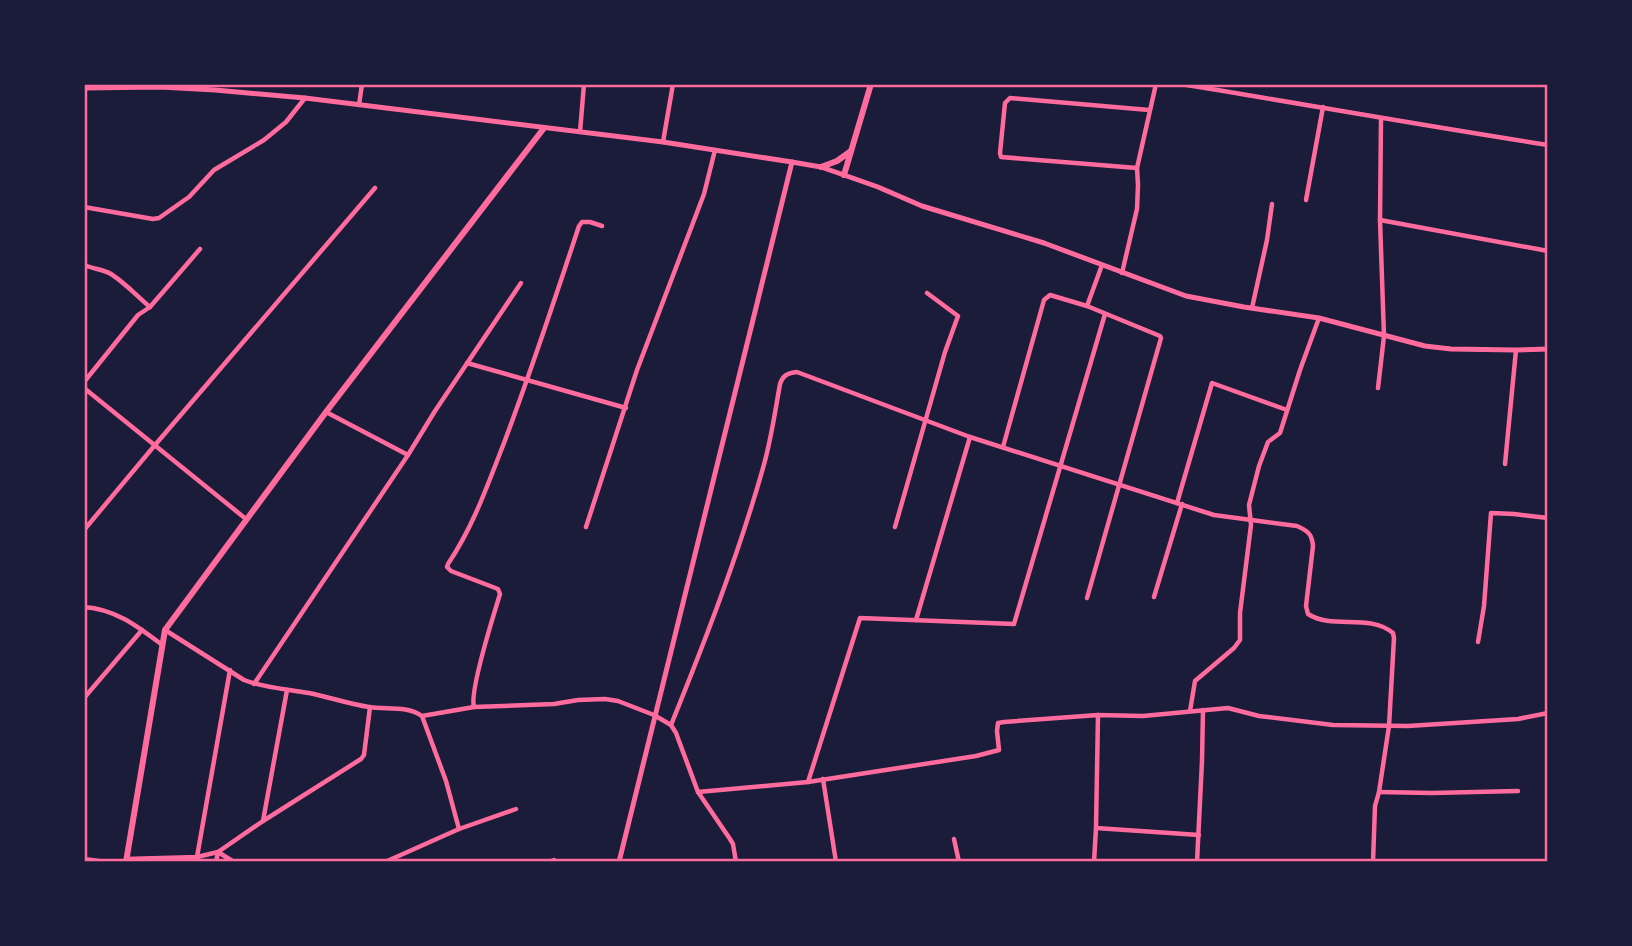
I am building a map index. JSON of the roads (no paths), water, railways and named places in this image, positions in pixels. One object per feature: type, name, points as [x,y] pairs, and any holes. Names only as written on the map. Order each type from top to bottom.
[{"type":"main road","points":[[844,175],[871,84]]},
{"type":"main road","points":[[126,860],[165,630],[326,412],[544,128]]},
{"type":"main road","points":[[821,167],[837,161],[852,150]]},
{"type":"street","points":[[359,105],[362,84]]},
{"type":"street","points":[[580,132],[584,84]]},
{"type":"street","points":[[663,142],[673,84]]},
{"type":"street","points":[[1122,273],[1137,209],[1137,168],[1156,84]]},
{"type":"street","points":[[1181,84],[1548,145]]},
{"type":"street","points":[[84,88],[160,86],[304,98],[663,142],[821,167],[922,206],[1045,243],[1186,296],[1319,318],[1425,346],[1451,349],[1548,348]]},
{"type":"street","points":[[84,207],[159,218],[189,197],[214,170],[264,140],[286,122],[304,98]]},
{"type":"street","points":[[1137,168],[1001,157],[1005,103],[1010,98],[1149,110]]},
{"type":"street","points":[[1306,200],[1323,107]]},
{"type":"street","points":[[1378,388],[1384,336],[1380,220],[1381,119]]},
{"type":"street","points":[[586,527],[637,370],[704,194],[715,150]]},
{"type":"street","points":[[619,862],[792,162]]},
{"type":"street","points":[[84,530],[375,188]]},
{"type":"street","points":[[1252,308],[1272,204]]},
{"type":"street","points":[[1380,220],[1548,251]]},
{"type":"street","points":[[474,707],[472,702],[478,671],[500,594],[498,589],[447,567],[475,518],[527,380],[579,226],[582,222],[602,226]]},
{"type":"street","points":[[84,382],[138,315],[150,307],[200,249]]},
{"type":"street","points":[[84,265],[111,275],[150,307]]},
{"type":"street","points":[[1087,306],[1102,265]]},
{"type":"street","points":[[254,684],[521,283]]},
{"type":"street","points":[[895,527],[945,352],[958,316],[927,293]]},
{"type":"street","points":[[1003,447],[1044,300],[1050,295],[1087,306],[1161,338],[1087,598]]},
{"type":"street","points":[[808,782],[860,618],[1014,624],[1105,314]]},
{"type":"street","points":[[1190,711],[1195,681],[1240,640],[1240,613],[1251,520],[1249,505],[1259,466],[1268,442],[1280,433],[1319,318]]},
{"type":"street","points":[[1505,464],[1517,350]]},
{"type":"street","points":[[467,363],[626,408]]},
{"type":"street","points":[[671,725],[744,532],[764,465],[782,379],[797,372],[970,438],[1214,514],[1297,526],[1307,531],[1312,536],[1313,546],[1306,607],[1308,614],[1318,619],[1380,624],[1393,633],[1394,638],[1389,726],[1375,806],[1373,862]]},
{"type":"street","points":[[1154,597],[1212,383],[1287,410]]},
{"type":"street","points":[[84,388],[246,519]]},
{"type":"street","points":[[326,412],[408,455]]},
{"type":"street","points":[[916,620],[970,438]]},
{"type":"street","points":[[1478,642],[1491,513],[1548,518]]},
{"type":"street","points":[[85,607],[108,610],[162,643]]},
{"type":"street","points":[[84,698],[142,629]]},
{"type":"street","points":[[165,630],[254,684],[370,707],[401,708],[422,716],[474,707],[605,699],[618,701],[654,715],[671,725],[676,733],[698,792],[730,839],[736,862]]},
{"type":"street","points":[[197,858],[230,670]]},
{"type":"street","points":[[263,821],[286,690]]},
{"type":"street","points":[[126,860],[197,858],[218,852],[361,759],[364,755],[370,707]]},
{"type":"street","points":[[698,792],[808,782],[976,756],[999,750],[998,723],[1004,722],[1228,709],[1259,716],[1333,725],[1408,726],[1518,719],[1548,713]]},
{"type":"street","points":[[1197,862],[1203,710]]},
{"type":"street","points":[[1094,862],[1098,715]]},
{"type":"street","points":[[422,716],[446,781],[459,829]]},
{"type":"street","points":[[824,779],[836,862]]},
{"type":"street","points":[[1379,792],[1518,791]]},
{"type":"street","points":[[385,862],[459,829],[516,809]]},
{"type":"street","points":[[1096,828],[1199,835]]},
{"type":"street","points":[[954,839],[959,862]]},
{"type":"street","points":[[216,862],[218,852]]},
{"type":"street","points":[[218,852],[234,862]]},
{"type":"street","points":[[84,859],[106,862]]}]
